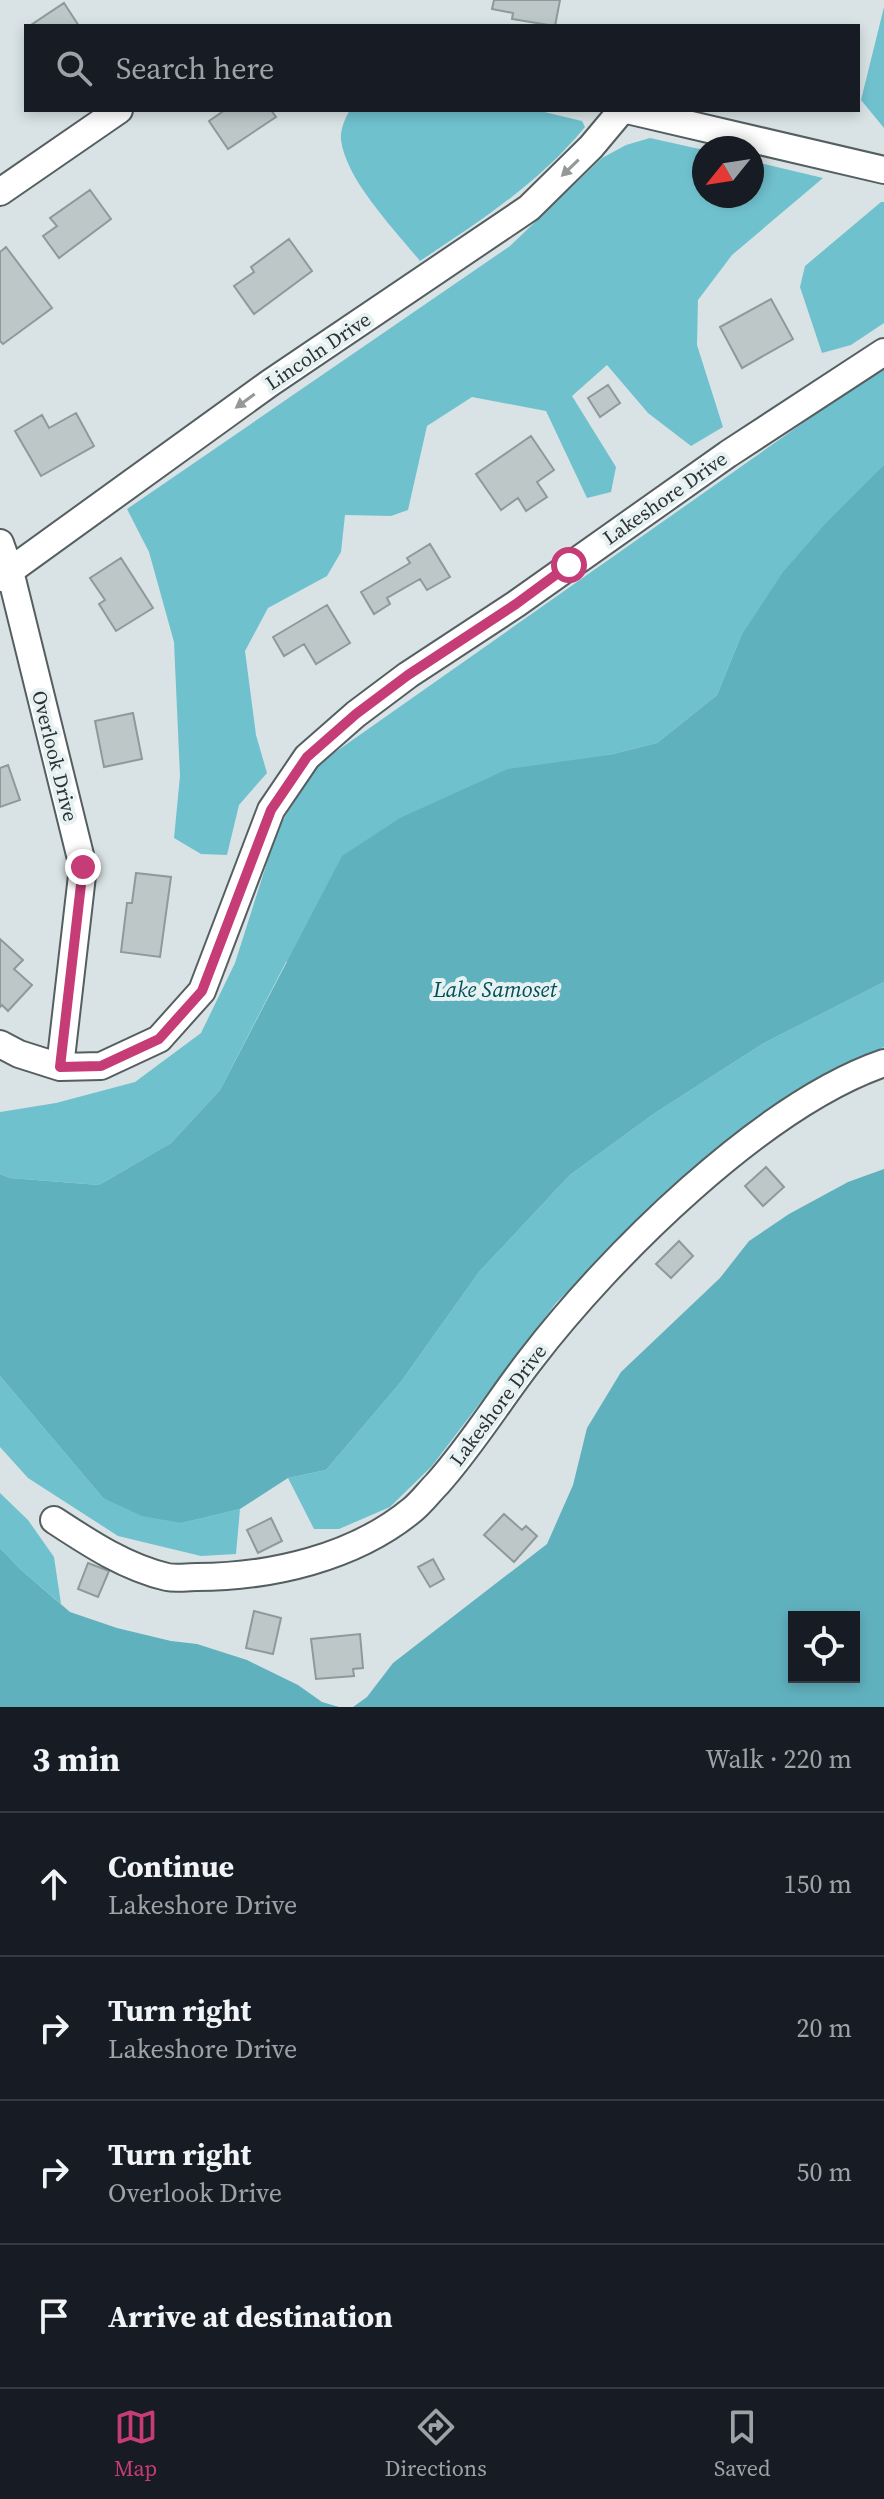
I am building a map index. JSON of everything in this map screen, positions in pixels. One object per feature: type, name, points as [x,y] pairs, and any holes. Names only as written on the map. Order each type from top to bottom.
[{"type":"street","points":[[0,192],[116,112]]},
{"type":"street","name":"Lincoln Drive","points":[[5,575],[270,383],[529,208],[622,112]]},
{"type":"street","points":[[633,112],[884,170]]},
{"type":"street","name":"Lakeshore Drive","points":[[0,1044],[19,1054],[60,1067],[101,1066],[159,1039],[202,991],[271,810],[307,757],[356,714],[408,675],[884,352]]},
{"type":"street","name":"Overlook Drive","points":[[0,543],[5,575],[83,867],[60,1067]]},
{"type":"street","name":"Lakeshore Drive","points":[[54,1520],[108,1556],[168,1577],[233,1577],[297,1564],[358,1544],[412,1510],[456,1462],[532,1357],[574,1308],[617,1260],[674,1206],[763,1131],[817,1095],[884,1063]]},
{"type":"shaded area","points":[[884,7],[884,128],[861,100]]},
{"type":"shaded area","points":[[349,112],[544,112],[582,121],[585,127],[528,184],[420,261],[373,204],[352,171],[341,140],[343,124]]},
{"type":"shaded area","points":[[650,138],[692,147],[692,208],[764,208],[764,164],[823,178],[732,255],[698,300],[697,345],[723,427],[691,446],[648,413],[607,365],[572,396],[616,467],[611,492],[587,498],[546,411],[472,397],[427,426],[408,510],[391,516],[345,515],[341,552],[327,576],[268,608],[245,651],[256,735],[267,773],[239,805],[227,855],[201,854],[174,838],[180,776],[174,642],[149,552],[127,509],[510,246],[602,158],[626,145]]},
{"type":"shaded area","points":[[884,202],[884,323],[851,345],[822,353],[800,287],[805,266]]},
{"type":"shaded area","points":[[884,366],[884,465],[741,636],[717,695],[657,743],[609,755],[286,962],[220,1090],[171,1143],[99,1185],[10,1178],[0,1174],[0,1112],[56,1103],[135,1082],[201,1033],[235,963],[278,828],[317,765]]},
{"type":"shaded area","points":[[884,982],[884,1047],[796,1090],[672,1188],[556,1303],[432,1466],[390,1507],[339,1529],[314,1529],[288,1478],[326,1470],[400,1383],[479,1272],[570,1175],[655,1113],[764,1043]]},
{"type":"shaded area","points":[[0,1376],[103,1498],[182,1523],[240,1509],[236,1554],[201,1556],[118,1536],[28,1478],[0,1447]]},
{"type":"shaded area","points":[[0,1493],[28,1520],[54,1557],[61,1604],[0,1548]]},
{"type":"water","name":"Lake Samoset","points":[[884,465],[884,982],[764,1043],[655,1113],[570,1175],[479,1272],[400,1383],[326,1470],[288,1478],[240,1509],[182,1523],[142,1516],[103,1498],[0,1376],[0,1174],[10,1178],[99,1185],[171,1143],[220,1090],[342,856],[400,818],[508,769],[609,755],[657,743],[717,695],[741,636],[783,572]]},
{"type":"water","points":[[884,1169],[884,1707],[353,1707],[367,1697],[393,1663],[547,1544],[573,1485],[587,1428],[621,1372],[720,1278],[749,1241],[789,1214],[848,1182]]},
{"type":"water","points":[[0,1548],[70,1612],[117,1628],[197,1644],[247,1660],[298,1685],[322,1702],[339,1707],[0,1707]]},
{"type":"building","points":[[494,0],[560,0],[555,24],[512,19],[513,13],[492,9]]},
{"type":"building","points":[[64,3],[78,24],[32,24]]},
{"type":"building","points":[[222,112],[272,112],[276,117],[228,149],[209,121]]},
{"type":"building","points":[[90,190],[111,219],[59,258],[43,236],[57,226],[50,218]]},
{"type":"building","points":[[289,239],[312,271],[254,314],[234,286],[254,272],[251,267]]},
{"type":"building","points":[[6,247],[52,308],[3,344],[0,341],[0,252]]},
{"type":"building","points":[[771,299],[793,339],[742,368],[720,327]]},
{"type":"building","points":[[608,385],[620,403],[600,417],[588,398]]},
{"type":"building","points":[[76,413],[94,446],[41,476],[15,431],[42,415],[49,428]]},
{"type":"building","points":[[531,436],[554,470],[537,482],[547,497],[526,511],[518,498],[501,510],[476,474]]},
{"type":"building","points":[[430,544],[450,577],[427,590],[420,579],[387,598],[390,604],[374,614],[361,592],[410,563],[407,558]]},
{"type":"building","points":[[121,558],[153,608],[116,631],[99,604],[105,600],[90,578]]},
{"type":"building","points":[[327,605],[350,643],[316,664],[304,644],[284,656],[273,637]]},
{"type":"building","points":[[133,713],[142,759],[104,767],[95,721]]},
{"type":"building","points":[[8,765],[20,800],[0,807],[0,768]]},
{"type":"building","points":[[136,873],[171,877],[160,957],[121,952],[127,903],[132,903]]},
{"type":"building","points":[[0,939],[23,960],[14,969],[32,985],[8,1011],[2,1005],[0,1007]]},
{"type":"building","points":[[766,1167],[784,1187],[763,1206],[745,1186]]},
{"type":"building","points":[[679,1241],[693,1256],[671,1278],[656,1264]]},
{"type":"building","points":[[504,1514],[522,1530],[526,1526],[537,1536],[514,1562],[484,1535]]},
{"type":"building","points":[[271,1518],[282,1541],[258,1553],[247,1530]]},
{"type":"building","points":[[433,1559],[444,1579],[430,1587],[418,1567]]},
{"type":"building","points":[[88,1563],[109,1571],[98,1597],[78,1589]]},
{"type":"building","points":[[254,1611],[281,1618],[273,1654],[246,1648]]},
{"type":"building","points":[[360,1634],[363,1668],[353,1669],[354,1676],[316,1679],[311,1639]]},
{"type":"route","points":[[83,867],[60,1067],[101,1066],[159,1039],[202,991],[271,810],[307,757],[356,714],[408,675],[569,565]]}]
